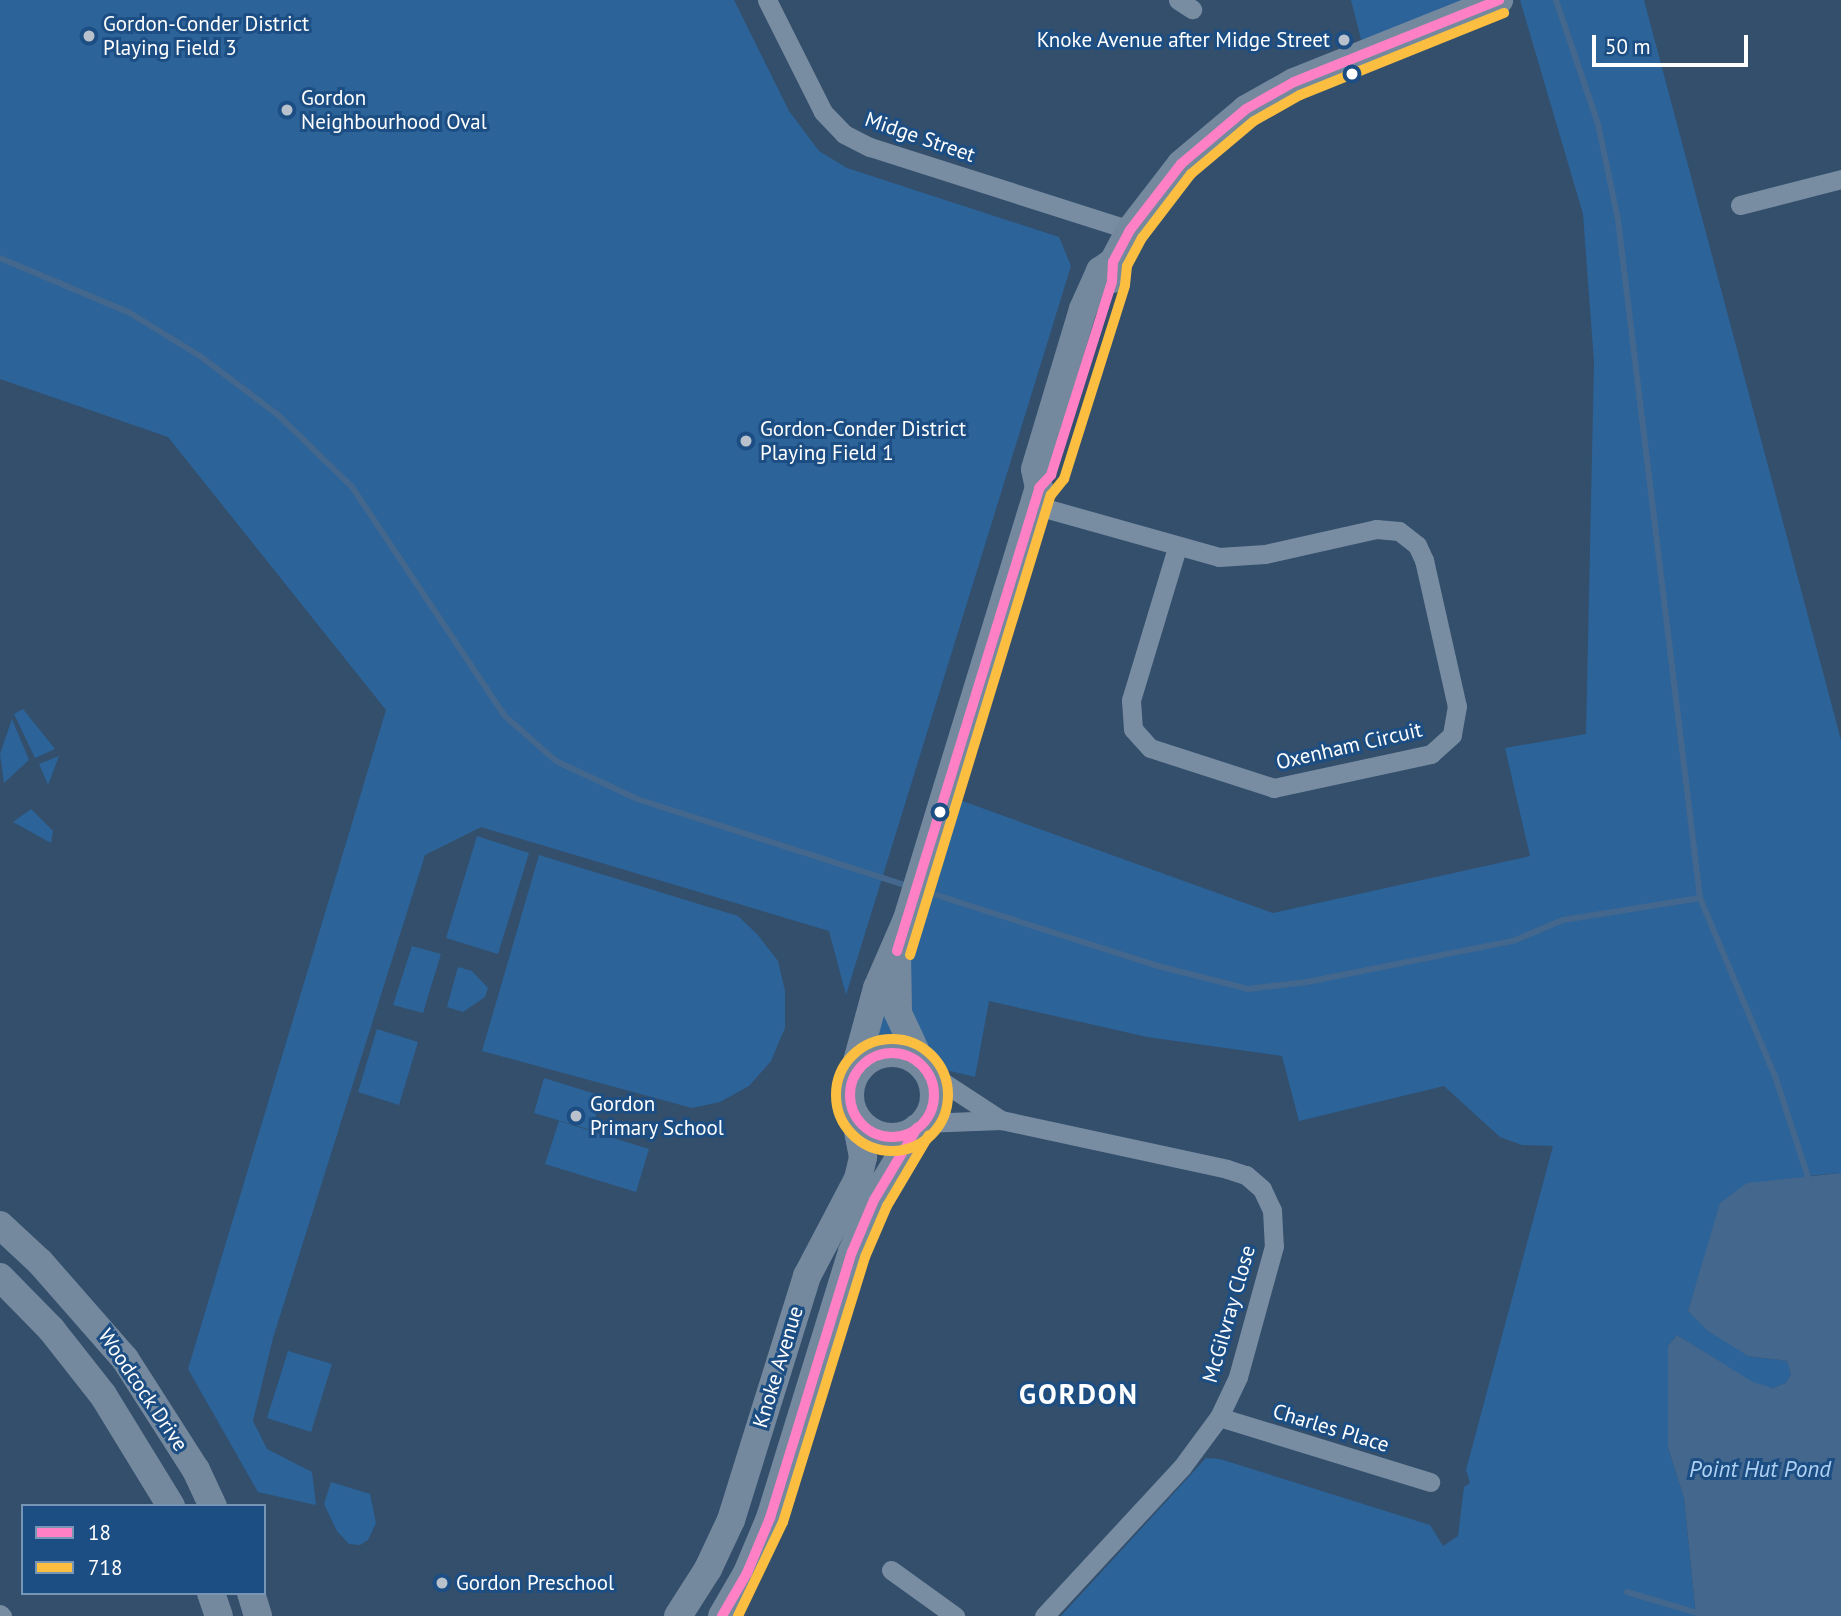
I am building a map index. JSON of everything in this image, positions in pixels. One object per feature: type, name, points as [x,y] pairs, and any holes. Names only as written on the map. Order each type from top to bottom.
[{"type":"street","name":"Midge Street","points":[[767,0],[823,112],[844,134],[870,147],[1130,230]]},
{"type":"street","points":[[897,951],[898,1013],[934,1092],[920,1126],[891,1137],[877,1134],[855,1116],[850,1105],[852,1080],[877,988],[897,951],[926,859],[1036,496],[1051,475],[1112,281],[1113,262],[1130,230],[1181,164],[1246,109],[1294,82],[1499,0]]},
{"type":"street","points":[[1740,205],[1841,179]]},
{"type":"street","name":"Oxenham Circuit","points":[[1036,496],[1177,548],[1219,557],[1253,556],[1376,529],[1399,531],[1417,545],[1424,560],[1457,706],[1452,735],[1431,754],[1274,788],[1150,748],[1133,729],[1131,700],[1177,548]]},
{"type":"street","points":[[852,1080],[859,1068],[883,1053],[911,1057],[924,1068]]},
{"type":"street","name":"McGilvray Close","points":[[924,1068],[1001,1119]]},
{"type":"street","name":"Knoke Avenue","points":[[678,1616],[708,1569],[731,1520],[807,1276],[858,1179],[863,1157],[855,1116]]},
{"type":"street","name":"McGilvray Close","points":[[920,1126],[1001,1119],[1227,1169],[1246,1175],[1262,1189],[1272,1210],[1273,1246],[1237,1377],[1219,1417],[1182,1467],[1044,1616]]},
{"type":"street","name":"Knoke Avenue","points":[[722,1616],[747,1573],[770,1518],[852,1252],[874,1200],[920,1126]]},
{"type":"street","name":"Woodcock Drive","points":[[0,1226],[98,1324],[155,1403],[212,1504]]},
{"type":"street","name":"Woodcock Drive","points":[[0,1277],[51,1329],[122,1423],[170,1504]]},
{"type":"street","name":"Charles Place","points":[[1219,1417],[1430,1482]]},
{"type":"street","points":[[891,1570],[955,1616]]},
{"type":"street","points":[[212,1595],[219,1616]]},
{"type":"street","points":[[252,1595],[258,1616]]},
{"type":"shaded area","points":[[0,0],[734,0],[789,111],[819,151],[847,168],[1059,237],[1071,266],[846,995],[829,931],[481,827],[425,855],[273,1338],[253,1421],[267,1449],[312,1472],[316,1505],[258,1492],[188,1369],[386,710],[168,437],[0,379]]},
{"type":"shaded area","points":[[1351,0],[1474,0],[1362,43]]},
{"type":"shaded area","points":[[1520,0],[1644,0],[1841,740],[1841,1173],[1807,1176],[1700,1273],[1688,1311],[1748,1356],[1787,1361],[1791,1374],[1786,1383],[1773,1388],[1753,1383],[1677,1335],[1668,1346],[1668,1447],[1684,1498],[1696,1616],[1061,1616],[1206,1458],[1220,1459],[1430,1525],[1443,1546],[1458,1536],[1464,1487],[1470,1483],[1466,1470],[1553,1146],[1522,1145],[1500,1137],[1444,1086],[1299,1121],[1282,1056],[1147,1037],[989,1001],[975,1077],[860,1049],[940,793],[1273,913],[1530,856],[1505,748],[1586,734],[1594,362],[1583,214]]},
{"type":"shaded area","points":[[23,709],[55,749],[35,758],[14,714]]},
{"type":"shaded area","points":[[12,719],[29,760],[4,783],[0,754]]},
{"type":"shaded area","points":[[59,756],[48,785],[39,764]]},
{"type":"shaded area","points":[[31,809],[53,831],[51,843],[13,822]]},
{"type":"shaded area","points":[[477,836],[529,853],[498,954],[446,938]]},
{"type":"shaded area","points":[[539,855],[738,916],[757,934],[778,961],[785,991],[785,1028],[771,1061],[749,1086],[720,1102],[692,1108],[482,1051]]},
{"type":"shaded area","points":[[412,946],[441,954],[423,1013],[393,1005]]},
{"type":"shaded area","points":[[458,967],[472,971],[488,988],[485,997],[463,1012],[447,1007]]},
{"type":"shaded area","points":[[377,1029],[418,1042],[399,1105],[358,1092]]},
{"type":"shaded area","points":[[544,1078],[602,1096],[591,1130],[534,1113]]},
{"type":"shaded area","points":[[559,1121],[649,1149],[636,1192],[545,1164]]},
{"type":"shaded area","points":[[288,1351],[332,1364],[311,1432],[267,1418]]},
{"type":"shaded area","points":[[331,1482],[370,1494],[376,1523],[368,1540],[360,1545],[349,1544],[337,1531],[324,1504]]},
{"type":"water","name":"Point Hut Pond","points":[[1841,1173],[1841,1616],[1696,1616],[1684,1498],[1668,1447],[1668,1346],[1677,1335],[1753,1382],[1773,1388],[1786,1383],[1791,1374],[1787,1361],[1748,1356],[1708,1331],[1688,1311],[1720,1203],[1747,1183]]},
{"type":"waterway","points":[[1556,0],[1598,124],[1618,220],[1700,898]]},
{"type":"waterway","points":[[0,258],[130,313],[200,356],[277,414],[352,487],[505,716],[556,761],[637,799],[911,887]]},
{"type":"waterway","points":[[924,891],[1154,965],[1248,989],[1307,982],[1513,941],[1563,920],[1700,898],[1776,1079],[1810,1183]]},
{"type":"waterway","points":[[1627,1592],[1698,1613]]},
{"type":"transit line","name":"18","points":[[897,951],[1039,488],[1051,475],[1112,281],[1113,262],[1130,230],[1181,164],[1246,109],[1294,82],[1499,0]]},
{"type":"transit line","name":"718","points":[[910,955],[1051,495],[1064,479],[1125,285],[1127,266],[1142,238],[1191,174],[1254,121],[1300,95],[1504,13]]},
{"type":"transit line","name":"718","points":[[892,1039],[913,1043],[932,1055],[944,1074],[948,1095],[944,1116],[932,1135],[913,1147],[892,1151],[871,1147],[852,1135],[840,1116],[836,1095],[840,1074],[852,1055],[871,1043],[892,1039]]},
{"type":"transit line","name":"18","points":[[892,1053],[908,1056],[922,1065],[931,1079],[934,1095],[931,1111],[922,1125],[908,1134],[892,1137],[876,1134],[862,1125],[853,1111],[850,1095],[853,1079],[862,1065],[876,1056],[892,1053]]},
{"type":"transit line","name":"18","points":[[722,1616],[747,1573],[770,1518],[852,1252],[874,1200],[917,1128]]},
{"type":"transit line","name":"718","points":[[738,1616],[783,1522],[865,1257],[887,1206],[929,1135]]},
{"type":"place","name":"Gordon-Conder District Playing Field 3","points":[[89,36]]},
{"type":"place","name":"Knoke Avenue after Midge Street","points":[[1344,40]]},
{"type":"place","name":"Gordon Neighbourhood Oval","points":[[287,110]]},
{"type":"place","name":"Gordon-Conder District Playing Field 1","points":[[746,441]]},
{"type":"place","name":"Gordon Primary School","points":[[576,1116]]},
{"type":"place","name":"Gordon Preschool","points":[[442,1583]]},
{"type":"district","name":"GORDON","points":[[1079,1394]]}]
